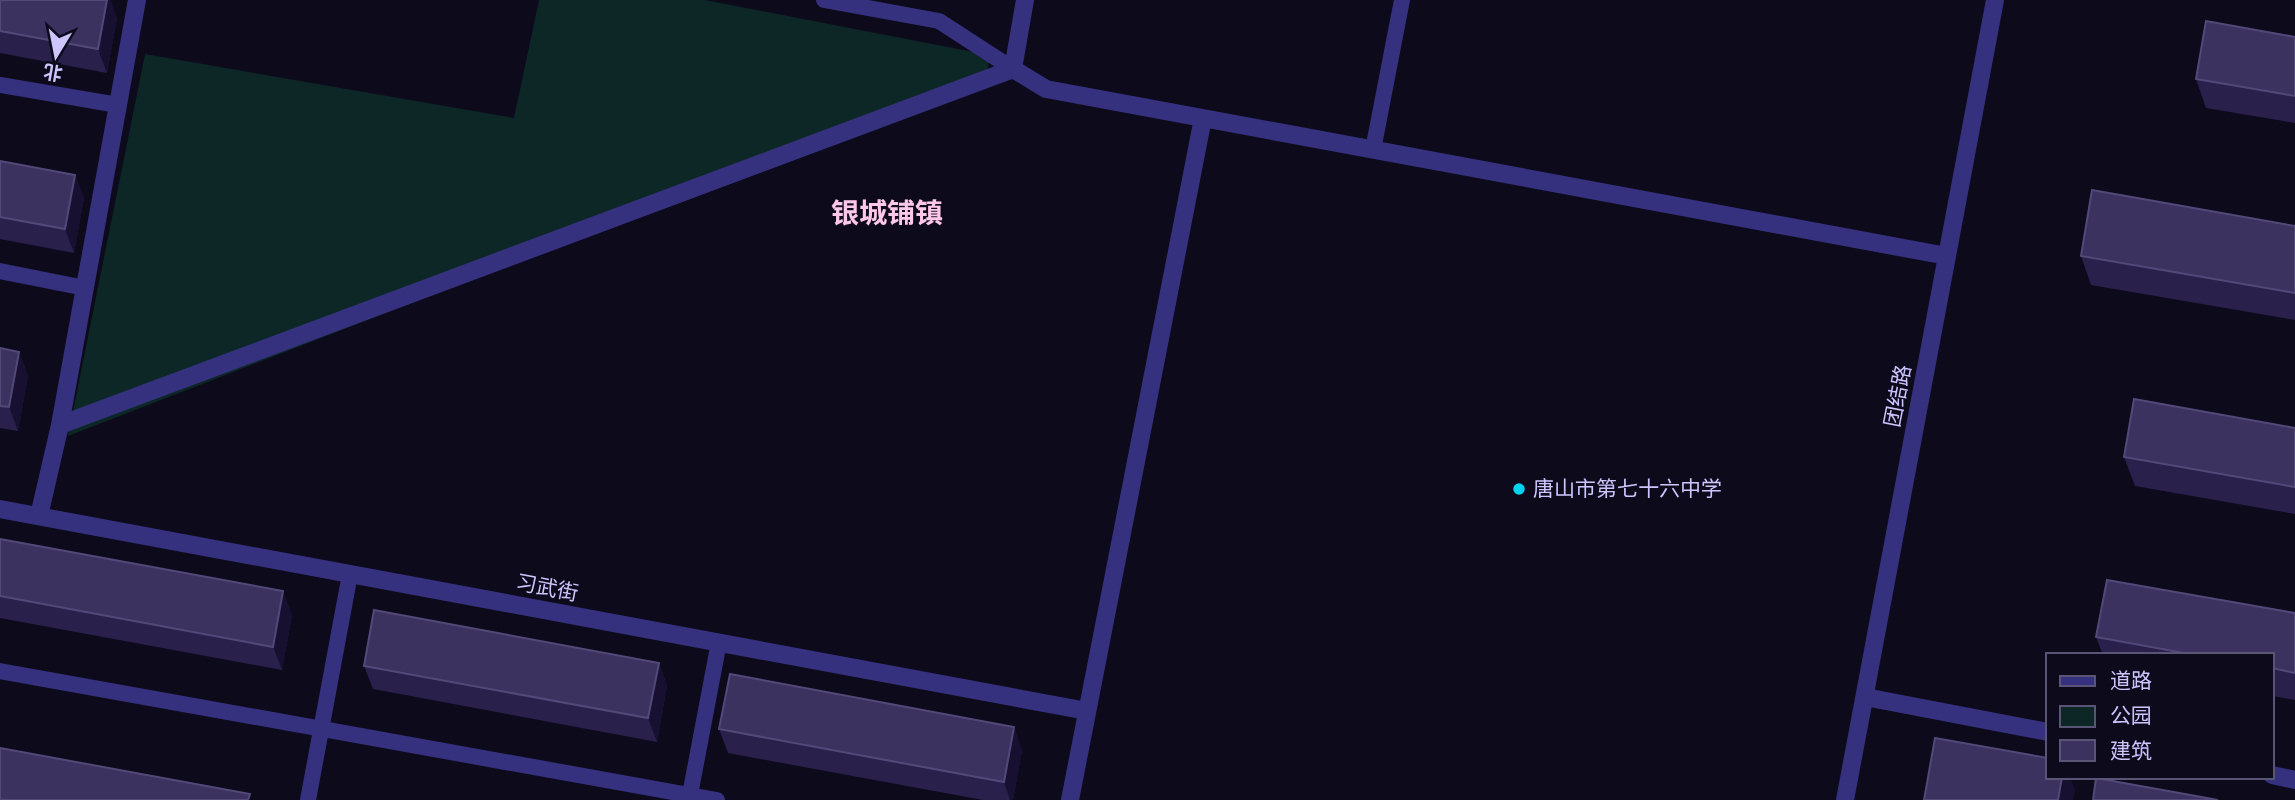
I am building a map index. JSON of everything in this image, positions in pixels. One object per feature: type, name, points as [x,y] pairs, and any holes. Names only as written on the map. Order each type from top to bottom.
[{"type":"street","points":[[39,516],[60,425],[137,0]]},
{"type":"street","points":[[1013,69],[1025,0]]},
{"type":"street","name":"团结路","points":[[1846,800],[1996,0]]},
{"type":"street","points":[[1013,69],[1046,89],[1947,256]]},
{"type":"street","points":[[60,425],[1013,69]]},
{"type":"street","points":[[1070,800],[1203,118]]},
{"type":"street","name":"习武街","points":[[0,509],[1087,711]]},
{"type":"street","points":[[1865,697],[2046,732]]},
{"type":"street","points":[[2274,775],[2295,780]]},
{"type":"lane","points":[[824,0],[939,21],[1013,69]]},
{"type":"lane","points":[[1373,150],[1402,0]]},
{"type":"lane","points":[[0,85],[118,105]]},
{"type":"lane","points":[[0,271],[85,288]]},
{"type":"lane","points":[[308,800],[350,574]]},
{"type":"lane","points":[[690,797],[719,642]]},
{"type":"lane","points":[[0,671],[718,800]]},
{"type":"green space","points":[[539,0],[705,0],[989,55],[987,80],[68,436],[145,54],[514,118]]},
{"type":"building","points":[[0,0],[107,0],[98,49],[0,31]]},
{"type":"building","points":[[2206,21],[2295,37],[2295,96],[2196,79]]},
{"type":"building","points":[[0,161],[75,175],[65,229],[0,217]]},
{"type":"building","points":[[2092,190],[2295,226],[2295,293],[2081,256]]},
{"type":"building","points":[[0,348],[19,352],[9,407],[0,406]]},
{"type":"building","points":[[2134,399],[2295,428],[2295,487],[2124,457]]},
{"type":"building","points":[[0,539],[283,591],[273,647],[0,596]]},
{"type":"building","points":[[2107,580],[2295,613],[2295,673],[2274,668],[2274,653],[2184,653],[2096,637]]},
{"type":"building","points":[[374,610],[659,663],[648,718],[364,666]]},
{"type":"building","points":[[730,674],[1014,727],[1004,782],[719,729]]},
{"type":"building","points":[[1935,738],[2046,758],[2046,779],[2062,779],[2058,800],[1924,800]]},
{"type":"building","points":[[0,748],[250,794],[248,800],[0,800]]},
{"type":"building","points":[[2096,779],[2102,779],[2218,800],[2093,800]]},
{"type":"place","name":"唐山市第七十六中学","points":[[1519,489]]},
{"type":"district","name":"银城铺镇","points":[[887,213]]}]
